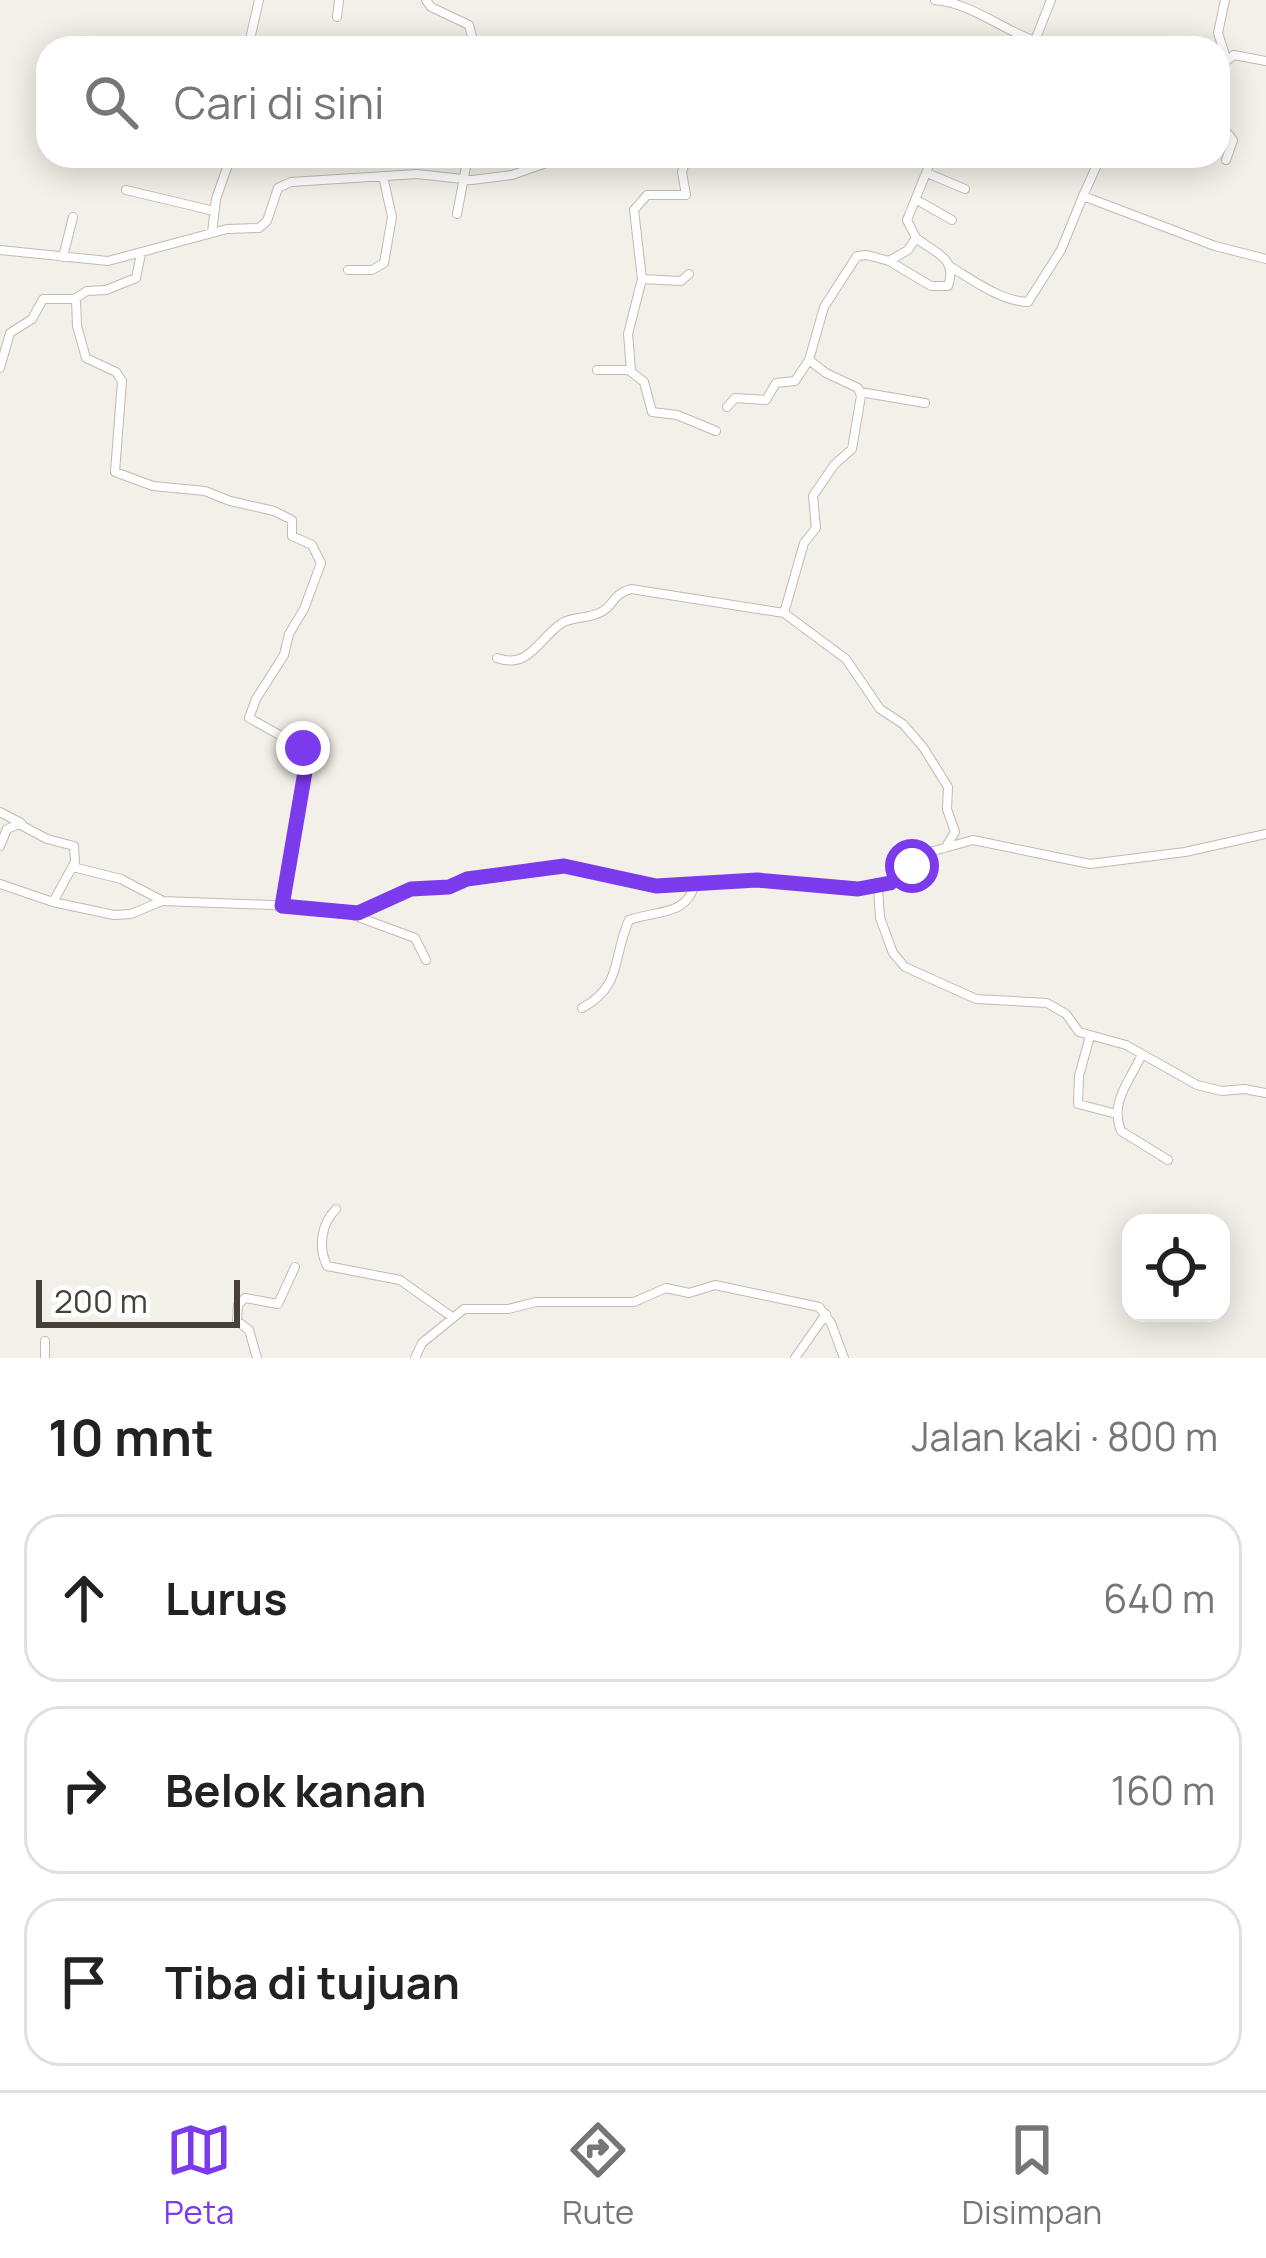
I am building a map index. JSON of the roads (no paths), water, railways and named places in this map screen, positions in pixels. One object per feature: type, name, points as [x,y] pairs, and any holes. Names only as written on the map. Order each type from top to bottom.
[{"type":"street","points":[[251,36],[259,0]]},
{"type":"street","points":[[337,16],[339,0]]},
{"type":"street","points":[[426,0],[469,25],[472,36]]},
{"type":"street","points":[[934,0],[980,13],[1016,36]]},
{"type":"street","points":[[1037,36],[1051,0]]},
{"type":"street","points":[[1219,36],[1225,0]]},
{"type":"street","points":[[1230,57],[1240,54],[1266,61]]},
{"type":"street","points":[[212,233],[227,168]]},
{"type":"street","points":[[457,214],[465,168]]},
{"type":"street","points":[[0,250],[108,261],[212,233],[263,226],[278,188],[286,183],[429,175],[462,180],[532,168]]},
{"type":"street","points":[[630,371],[628,334],[642,279],[634,210],[646,195],[686,195],[683,168]]},
{"type":"street","points":[[928,168],[907,220],[916,238],[983,286],[1028,302],[1061,250],[1096,168]]},
{"type":"street","points":[[927,173],[965,189]]},
{"type":"street","points":[[348,270],[378,269],[386,259],[392,218],[383,176]]},
{"type":"street","points":[[126,190],[214,211]]},
{"type":"street","points":[[1083,196],[1207,243],[1266,259]]},
{"type":"street","points":[[917,200],[952,220]]},
{"type":"street","points":[[63,257],[73,218]]},
{"type":"street","points":[[889,261],[908,250],[916,238]]},
{"type":"street","points":[[0,368],[10,333],[32,319],[43,299],[76,298],[136,278],[141,254]]},
{"type":"street","points":[[727,407],[734,398],[766,400],[776,383],[795,381],[809,360],[824,307],[855,258],[867,255],[889,261],[905,274],[937,287],[950,284],[951,267]]},
{"type":"street","points":[[642,279],[681,281],[689,274]]},
{"type":"street","points":[[76,298],[77,326],[86,358],[119,374],[122,381],[115,472],[153,486],[205,491],[289,518],[292,536],[310,544],[321,563],[284,656],[249,718],[303,748],[307,756],[282,906]]},
{"type":"street","points":[[809,360],[860,392],[925,403]]},
{"type":"street","points":[[597,370],[630,371],[644,382],[652,412],[677,415],[716,431]]},
{"type":"street","points":[[784,613],[804,543],[815,528],[813,496],[834,465],[852,449],[860,392]]},
{"type":"street","points":[[497,658],[510,662],[532,654],[563,623],[600,613],[614,595],[635,589],[784,613],[846,658],[880,709],[903,724],[934,763],[948,787],[947,809],[955,828],[944,849]]},
{"type":"street","points":[[0,812],[47,839],[74,846],[73,867],[53,902]]},
{"type":"street","points":[[0,846],[7,829],[22,824]]},
{"type":"street","points":[[349,914],[374,908],[411,889],[449,887],[467,879],[564,866],[656,886],[757,880],[878,887],[904,875],[924,855],[983,840],[1090,865],[1185,852],[1266,834]]},
{"type":"street","points":[[73,867],[121,879],[162,901]]},
{"type":"street","points":[[582,1008],[601,998],[610,985],[629,920],[679,908],[689,901],[695,883]]},
{"type":"street","points":[[0,884],[53,902],[124,915],[162,901],[349,914],[415,938],[426,960]]},
{"type":"street","points":[[878,887],[880,918],[902,965],[976,999],[1047,1003],[1066,1014],[1079,1032],[1115,1041],[1208,1088],[1266,1093]]},
{"type":"street","points":[[1090,1036],[1079,1076],[1078,1104],[1117,1114]]},
{"type":"street","points":[[1142,1054],[1120,1093],[1121,1131],[1168,1160]]},
{"type":"street","points":[[336,1209],[323,1231],[322,1256],[327,1266],[400,1280],[452,1316]]},
{"type":"street","points":[[257,1358],[249,1330],[237,1321],[238,1305],[245,1298],[278,1304],[295,1267]]},
{"type":"street","points":[[415,1358],[419,1347],[464,1309],[508,1309],[536,1302],[634,1302],[666,1288],[689,1293],[715,1285],[813,1304],[826,1314],[844,1358]]},
{"type":"street","points":[[794,1358],[826,1314]]},
{"type":"street","points":[[45,1340],[45,1358]]}]
